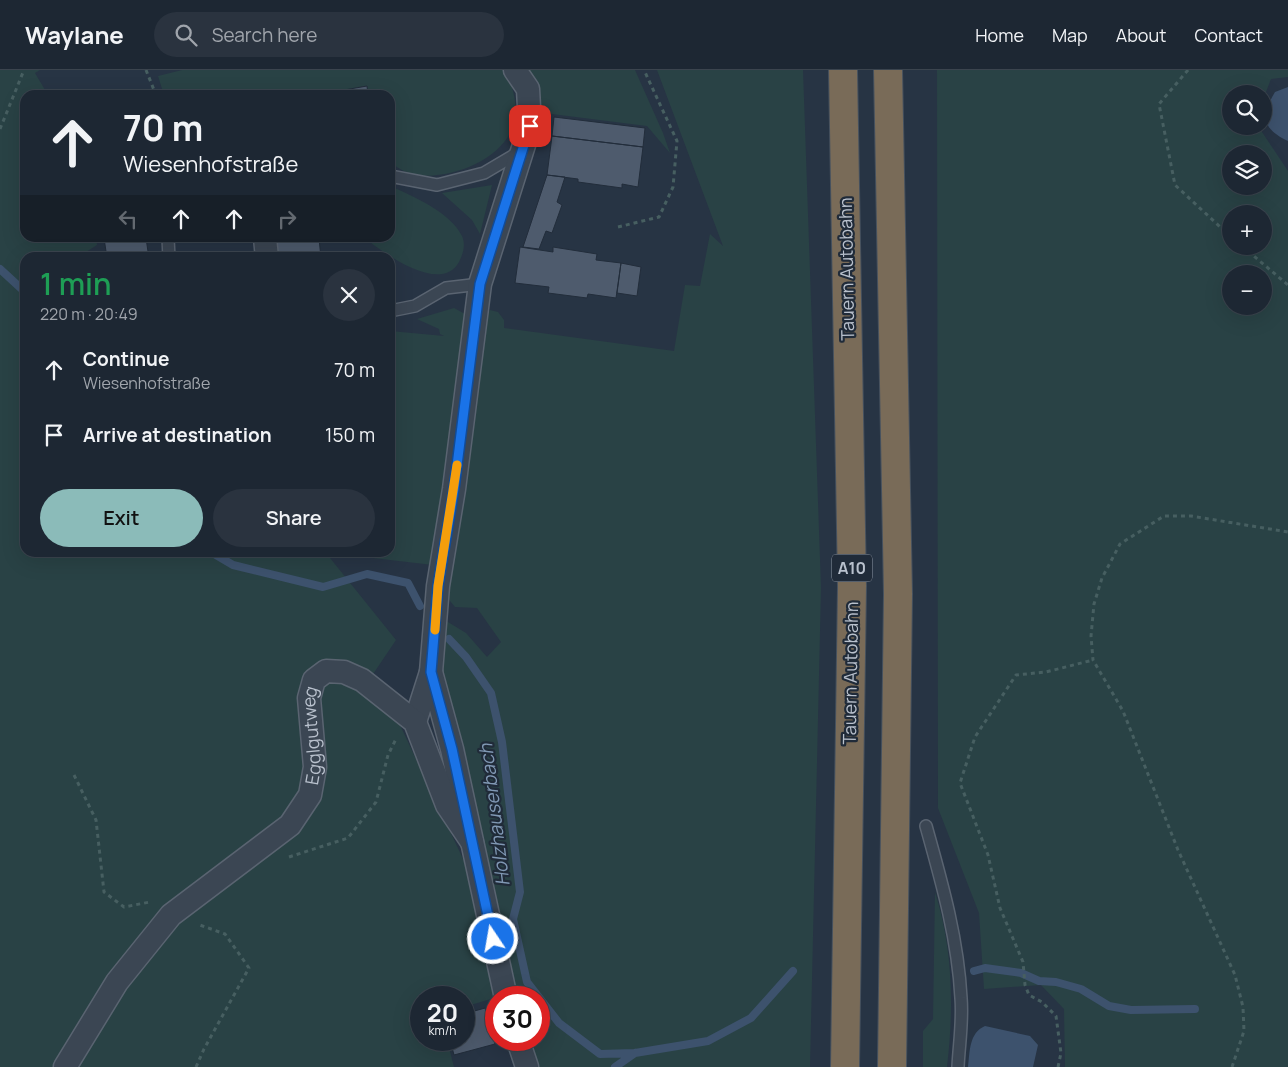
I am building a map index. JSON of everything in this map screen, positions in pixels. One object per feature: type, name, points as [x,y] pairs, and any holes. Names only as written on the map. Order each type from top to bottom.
[{"type":"highway","name":"Tauern Autobahn","points":[[843,70],[852,586],[845,1067]]},
{"type":"highway","name":"A10","points":[[888,70],[898,594],[892,1067]]},
{"type":"street","points":[[472,842],[447,805],[411,719],[431,672],[438,586],[454,489],[480,284],[530,126],[528,88],[515,70]]},
{"type":"street","name":"Egglgutweg","points":[[66,1067],[162,908],[290,824],[310,795],[315,767],[309,698],[314,680],[326,671],[344,672],[362,680],[411,719]]},
{"type":"street","points":[[431,672],[452,749],[503,986]]},
{"type":"street","points":[[522,1051],[527,1067]]},
{"type":"lane","points":[[395,177],[437,185],[484,172],[522,150]]},
{"type":"lane","points":[[395,310],[415,306],[446,288],[480,284]]},
{"type":"lane","points":[[926,826],[945,891],[957,952],[962,1000],[958,1067]]},
{"type":"path","points":[[0,130],[24,70]]},
{"type":"path","points":[[146,70],[154,90]]},
{"type":"path","points":[[618,227],[660,218],[673,187],[677,141],[644,70]]},
{"type":"path","points":[[1188,70],[1160,104],[1175,185],[1222,229]]},
{"type":"path","points":[[1253,255],[1288,284]]},
{"type":"path","points":[[1232,1067],[1244,1031],[1243,1007],[1235,975],[1178,850],[1123,711],[1093,660],[1094,604],[1102,578],[1120,544],[1138,530],[1164,516],[1191,516],[1288,532]]},
{"type":"path","points":[[1058,1067],[1061,1053],[1056,1016],[1042,1002],[1030,995],[1025,985],[1023,962],[1000,908],[988,855],[960,783],[974,737],[1016,675],[1046,672],[1093,660]]},
{"type":"path","points":[[280,859],[348,838],[376,802],[388,754],[411,719]]},
{"type":"path","points":[[74,775],[96,820],[104,892],[124,907],[162,908],[225,934],[248,968],[196,1067]]},
{"type":"green space","points":[[0,70],[40,70],[35,73],[45,90],[20,90],[20,242],[97,242],[97,245],[86,252],[20,252],[20,557],[329,557],[396,640],[361,692],[400,725],[464,861],[491,986],[485,986],[485,1001],[475,1004],[475,986],[410,986],[410,1051],[450,1051],[454,1067],[0,1067]]},
{"type":"green space","points":[[182,70],[505,70],[514,95],[515,115],[509,135],[500,147],[489,156],[461,170],[431,176],[417,175],[406,172],[395,165],[395,90],[367,90],[367,86],[344,90],[162,90],[158,76]]},
{"type":"green space","points":[[523,70],[635,70],[670,153],[647,126],[544,113]]},
{"type":"green space","points":[[657,70],[803,70],[821,588],[810,1067],[534,1067],[528,1051],[550,1051],[550,986],[511,986],[438,657],[443,619],[466,633],[487,657],[501,642],[477,608],[455,607],[446,596],[485,318],[490,310],[498,312],[504,320],[504,328],[674,351],[685,285],[700,286],[710,234],[723,246]]},
{"type":"green space","points":[[937,70],[1288,70],[1288,77],[1271,79],[1269,85],[1222,85],[1222,135],[1264,135],[1271,145],[1222,145],[1222,195],[1272,195],[1272,147],[1288,171],[1288,1067],[1065,1067],[1064,1009],[1041,985],[984,989],[979,913],[938,808]]},
{"type":"green space","points":[[492,185],[480,234],[472,220],[442,193]]},
{"type":"green space","points":[[395,188],[430,206],[449,219],[462,236],[464,243],[459,262],[451,271],[439,274],[426,273],[412,268],[395,259],[395,252],[384,252],[370,242],[395,242]]},
{"type":"green space","points":[[454,308],[465,314],[433,565],[364,557],[395,557],[395,331],[444,336],[440,334],[439,329],[417,319]]},
{"type":"green space","points":[[935,892],[949,957],[951,1023],[947,1067],[923,1067],[923,1031],[933,1019]]},
{"type":"water","points":[[1288,87],[1288,141],[1272,130],[1272,97],[1275,92]]},
{"type":"water","points":[[985,1026],[1030,1036],[1038,1045],[1033,1067],[968,1067],[973,1038]]},
{"type":"building","points":[[367,86],[367,90],[344,90]]},
{"type":"building","points":[[554,117],[645,128],[643,147],[552,136]]},
{"type":"building","points":[[552,136],[643,147],[638,187],[622,184],[622,188],[578,182],[578,179],[547,175]]},
{"type":"building","points":[[547,175],[565,177],[557,202],[562,205],[552,233],[546,231],[539,249],[523,247]]},
{"type":"building","points":[[105,242],[147,242],[148,252],[106,252]]},
{"type":"building","points":[[274,242],[319,242],[320,252],[276,252]]},
{"type":"building","points":[[520,247],[553,252],[553,247],[597,254],[596,260],[621,263],[616,298],[588,294],[587,298],[548,293],[549,287],[515,283]]},
{"type":"building","points":[[621,263],[641,267],[637,296],[617,293]]},
{"type":"building","points":[[485,1008],[485,1047],[475,1049],[475,1011]]},
{"type":"building","points":[[453,1051],[469,1051],[454,1055]]},
{"type":"waterway","name":"Holzhauserbach","points":[[0,269],[20,287]]},
{"type":"waterway","name":"Holzhauserbach","points":[[219,557],[233,565],[323,587],[367,574],[408,583],[420,606]]},
{"type":"waterway","name":"Holzhauserbach","points":[[449,639],[466,657],[491,693],[502,742],[520,892],[513,919],[527,982],[559,1023],[600,1054],[635,1053],[708,1041],[751,1018],[793,971]]},
{"type":"waterway","name":"Holzhauserbach","points":[[974,971],[985,968],[1021,973],[1039,981],[1056,982],[1081,989],[1109,1006],[1131,1010],[1195,1009]]},
{"type":"waterway","name":"Holzhauserbach","points":[[615,1067],[635,1053]]},
{"type":"slow traffic","points":[[435,630],[438,586],[457,465]]},
{"type":"route","points":[[493,939],[452,749],[431,672],[438,586],[454,489],[476,331],[480,284],[530,126]]}]
